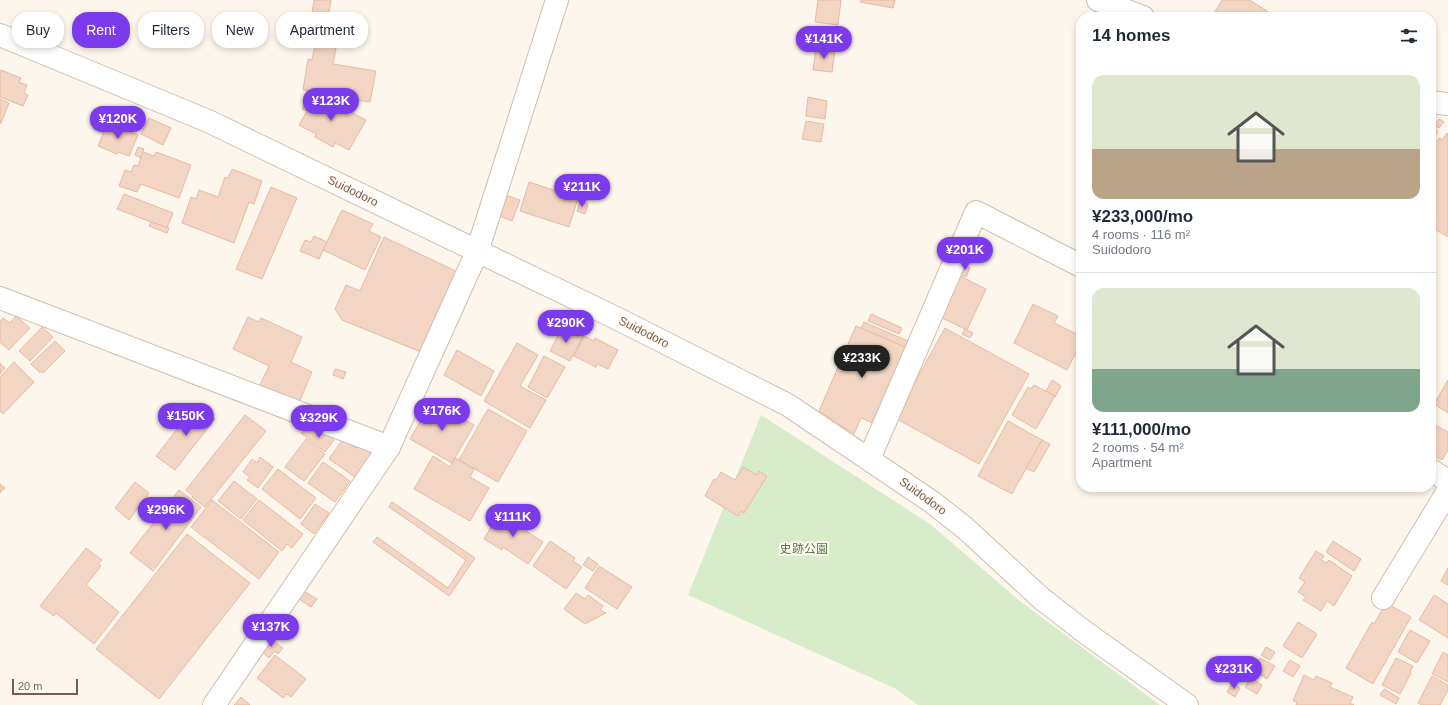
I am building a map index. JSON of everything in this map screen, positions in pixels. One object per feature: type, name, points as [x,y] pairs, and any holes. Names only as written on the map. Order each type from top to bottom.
[{"type":"street","points":[[214,705],[389,447],[477,252],[557,0]]},
{"type":"street","points":[[1098,0],[1130,12]]},
{"type":"street","name":"Suidodoro","points":[[0,35],[208,121],[618,319],[788,405],[869,458],[932,502],[965,528],[1042,599],[1086,633],[1187,705]]},
{"type":"street","points":[[1436,103],[1448,104]]},
{"type":"street","points":[[869,458],[976,212],[1076,263]]},
{"type":"street","points":[[0,298],[389,447]]},
{"type":"street","points":[[1436,473],[1448,481]]},
{"type":"street","points":[[1382,598],[1448,491]]},
{"type":"green space","name":"史跡公園","points":[[761,415],[930,524],[1021,602],[1160,705],[918,705],[896,689],[688,595]]},
{"type":"building","points":[[314,0],[331,0],[329,12],[312,12]]},
{"type":"building","points":[[818,0],[841,0],[838,25],[815,22]]},
{"type":"building","points":[[861,0],[895,0],[893,8],[860,2]]},
{"type":"building","points":[[1222,0],[1250,0],[1268,12],[1215,12]]},
{"type":"building","points":[[819,26],[838,30],[836,45],[832,45],[831,47],[817,45]]},
{"type":"building","points":[[314,48],[336,48],[333,64],[376,71],[370,102],[350,99],[349,102],[336,100],[336,96],[303,90],[308,59],[312,60]]},
{"type":"building","points":[[816,48],[835,51],[832,72],[813,70]]},
{"type":"building","points":[[1,70],[21,78],[19,82],[27,85],[24,93],[28,95],[23,106],[0,97]]},
{"type":"building","points":[[315,94],[366,120],[349,150],[335,143],[333,147],[315,137],[316,134],[299,125],[307,111],[302,109],[308,98],[312,100]]},
{"type":"building","points":[[808,97],[827,101],[825,119],[806,116]]},
{"type":"building","points":[[0,99],[9,103],[1,123],[0,123]]},
{"type":"building","points":[[149,118],[171,128],[163,145],[141,134]]},
{"type":"building","points":[[1439,119],[1444,122],[1439,128],[1436,126],[1436,123]]},
{"type":"building","points":[[806,121],[824,124],[821,142],[802,139]]},
{"type":"building","points":[[108,122],[138,135],[129,156],[118,152],[117,154],[98,146]]},
{"type":"building","points":[[1447,133],[1448,237],[1436,230],[1436,142],[1439,138],[1442,140]]},
{"type":"building","points":[[138,147],[144,149],[141,158],[135,155]]},
{"type":"building","points":[[143,152],[154,156],[156,152],[191,165],[179,198],[141,184],[137,192],[119,186],[125,170],[131,172],[134,165],[138,166]]},
{"type":"building","points":[[232,169],[262,181],[254,204],[249,202],[234,243],[182,223],[191,197],[196,199],[199,190],[218,197],[225,177],[228,178]]},
{"type":"building","points":[[529,182],[578,198],[569,227],[520,211]]},
{"type":"building","points":[[271,187],[297,198],[262,279],[236,269]]},
{"type":"building","points":[[124,194],[173,213],[167,228],[117,209]]},
{"type":"building","points":[[503,194],[520,200],[512,221],[496,215]]},
{"type":"building","points":[[580,201],[588,204],[585,214],[577,211]]},
{"type":"building","points":[[342,210],[373,224],[369,231],[381,237],[365,270],[323,250]]},
{"type":"building","points":[[151,222],[169,228],[167,233],[149,226]]},
{"type":"building","points":[[314,236],[327,242],[319,259],[300,251],[305,240],[311,242]]},
{"type":"building","points":[[384,237],[458,272],[421,352],[342,320],[335,309],[346,285],[360,291]]},
{"type":"building","points":[[964,265],[970,268],[966,277],[960,274]]},
{"type":"building","points":[[960,276],[986,289],[967,330],[940,317]]},
{"type":"building","points":[[1033,304],[1058,316],[1054,323],[1076,334],[1076,353],[1067,370],[1014,343]]},
{"type":"building","points":[[871,314],[902,328],[899,334],[868,321]]},
{"type":"building","points":[[16,316],[30,328],[9,350],[0,342],[0,321],[3,318],[10,323]]},
{"type":"building","points":[[248,317],[259,322],[261,318],[302,337],[291,362],[312,372],[298,405],[259,387],[269,366],[233,349]]},
{"type":"building","points":[[864,322],[908,341],[905,347],[861,328]]},
{"type":"building","points":[[563,326],[583,337],[570,361],[550,351]]},
{"type":"building","points":[[856,326],[905,347],[873,423],[861,418],[854,434],[819,411]]},
{"type":"building","points":[[42,327],[53,337],[30,361],[19,351]]},
{"type":"building","points":[[945,328],[1029,374],[979,464],[895,418]]},
{"type":"building","points":[[965,329],[973,333],[970,338],[962,334]]},
{"type":"building","points":[[584,336],[594,341],[595,338],[618,350],[608,369],[597,364],[596,367],[574,356]]},
{"type":"building","points":[[55,341],[65,351],[43,373],[42,371],[40,373],[31,364]]},
{"type":"building","points":[[517,343],[538,355],[520,386],[546,400],[530,428],[484,401]]},
{"type":"building","points":[[457,350],[494,371],[481,396],[444,375]]},
{"type":"building","points":[[544,356],[565,367],[547,398],[528,387]]},
{"type":"building","points":[[14,362],[34,382],[3,414],[0,411],[0,377]]},
{"type":"building","points":[[0,363],[5,368],[0,374]]},
{"type":"building","points":[[335,369],[346,372],[343,379],[333,375]]},
{"type":"building","points":[[1052,380],[1061,386],[1055,397],[1046,391]]},
{"type":"building","points":[[1448,380],[1448,413],[1436,405],[1436,401]]},
{"type":"building","points":[[1034,385],[1055,396],[1036,429],[1012,415],[1028,387],[1031,389]]},
{"type":"building","points":[[432,401],[474,425],[452,463],[410,439]]},
{"type":"building","points":[[197,404],[215,419],[175,470],[156,456]]},
{"type":"building","points":[[488,409],[527,431],[498,482],[459,460]]},
{"type":"building","points":[[245,415],[266,431],[205,507],[192,497],[193,496],[186,490]]},
{"type":"building","points":[[1008,421],[1042,440],[1012,494],[978,476]]},
{"type":"building","points":[[1436,426],[1448,432],[1448,450],[1442,460],[1436,457]]},
{"type":"building","points":[[305,429],[336,437],[325,452],[301,433]]},
{"type":"building","points":[[306,439],[325,454],[304,481],[285,467]]},
{"type":"building","points":[[343,439],[355,448],[358,444],[372,453],[355,477],[329,459]]},
{"type":"building","points":[[1042,440],[1050,444],[1034,472],[1026,468]]},
{"type":"building","points":[[433,456],[450,467],[455,458],[474,469],[470,477],[489,488],[470,521],[414,489]]},
{"type":"building","points":[[260,457],[273,467],[258,488],[247,480],[250,477],[243,472],[252,459],[257,463]]},
{"type":"building","points":[[323,462],[350,481],[335,502],[308,483]]},
{"type":"building","points":[[743,467],[757,475],[759,471],[767,476],[744,513],[741,511],[738,516],[705,496],[714,479],[716,480],[721,472],[735,480]]},
{"type":"building","points":[[278,469],[316,498],[300,519],[262,489]]},
{"type":"building","points":[[234,481],[257,499],[241,519],[218,501]]},
{"type":"building","points":[[135,482],[149,493],[129,520],[115,508]]},
{"type":"building","points":[[0,484],[5,488],[0,493]]},
{"type":"building","points":[[179,490],[201,507],[153,571],[130,553]]},
{"type":"building","points":[[212,500],[279,552],[259,579],[191,527]]},
{"type":"building","points":[[259,500],[303,534],[292,548],[287,544],[282,551],[243,520]]},
{"type":"building","points":[[392,502],[475,558],[449,596],[373,542],[377,537],[448,588],[466,560],[389,507]]},
{"type":"building","points":[[315,504],[329,513],[314,534],[301,524]]},
{"type":"building","points":[[501,511],[525,527],[523,529],[543,542],[528,564],[503,547],[502,550],[484,539]]},
{"type":"building","points":[[187,534],[250,583],[159,699],[96,649]]},
{"type":"building","points":[[550,541],[575,558],[573,561],[582,567],[566,589],[533,566]]},
{"type":"building","points":[[1333,541],[1361,559],[1354,571],[1326,552]]},
{"type":"building","points":[[86,548],[102,560],[98,564],[101,566],[86,585],[119,612],[94,644],[56,613],[54,616],[40,606]]},
{"type":"building","points":[[1316,551],[1324,556],[1321,560],[1327,563],[1329,560],[1352,576],[1334,606],[1327,601],[1321,611],[1303,600],[1306,597],[1298,592],[1305,582],[1299,578]]},
{"type":"building","points":[[588,557],[598,564],[593,571],[583,565]]},
{"type":"building","points":[[599,566],[632,587],[617,609],[585,588]]},
{"type":"building","points":[[1448,568],[1448,585],[1441,581]]},
{"type":"building","points":[[304,591],[317,599],[311,607],[299,599]]},
{"type":"building","points":[[576,593],[585,599],[588,595],[603,606],[600,610],[606,613],[585,624],[564,609]]},
{"type":"building","points":[[1434,595],[1448,604],[1448,638],[1419,620]]},
{"type":"building","points":[[1386,603],[1411,617],[1373,684],[1346,668],[1372,622],[1374,624]]},
{"type":"building","points":[[1298,622],[1317,634],[1302,658],[1283,646]]},
{"type":"building","points":[[1410,630],[1430,641],[1417,663],[1398,652]]},
{"type":"building","points":[[270,638],[283,648],[278,654],[275,651],[269,658],[260,650]]},
{"type":"building","points":[[1266,647],[1275,652],[1270,660],[1261,655]]},
{"type":"building","points":[[1443,652],[1448,655],[1448,682],[1432,674]]},
{"type":"building","points":[[275,655],[306,679],[291,697],[287,694],[283,698],[257,678]]},
{"type":"building","points":[[1260,658],[1275,666],[1267,679],[1253,670]]},
{"type":"building","points":[[1396,658],[1413,666],[1400,694],[1382,685]]},
{"type":"building","points":[[1290,660],[1300,666],[1293,677],[1283,671]]},
{"type":"building","points":[[1304,675],[1314,680],[1316,676],[1332,683],[1330,687],[1353,697],[1350,703],[1354,705],[1296,705],[1297,702],[1293,701]]},
{"type":"building","points":[[1432,676],[1448,685],[1448,690],[1440,705],[1422,705],[1418,703]]},
{"type":"building","points":[[1251,678],[1262,685],[1257,694],[1245,687]]},
{"type":"building","points":[[1232,683],[1240,688],[1235,697],[1227,692]]},
{"type":"building","points":[[1384,689],[1399,698],[1396,704],[1380,695]]},
{"type":"building","points":[[241,697],[250,705],[234,705]]}]
